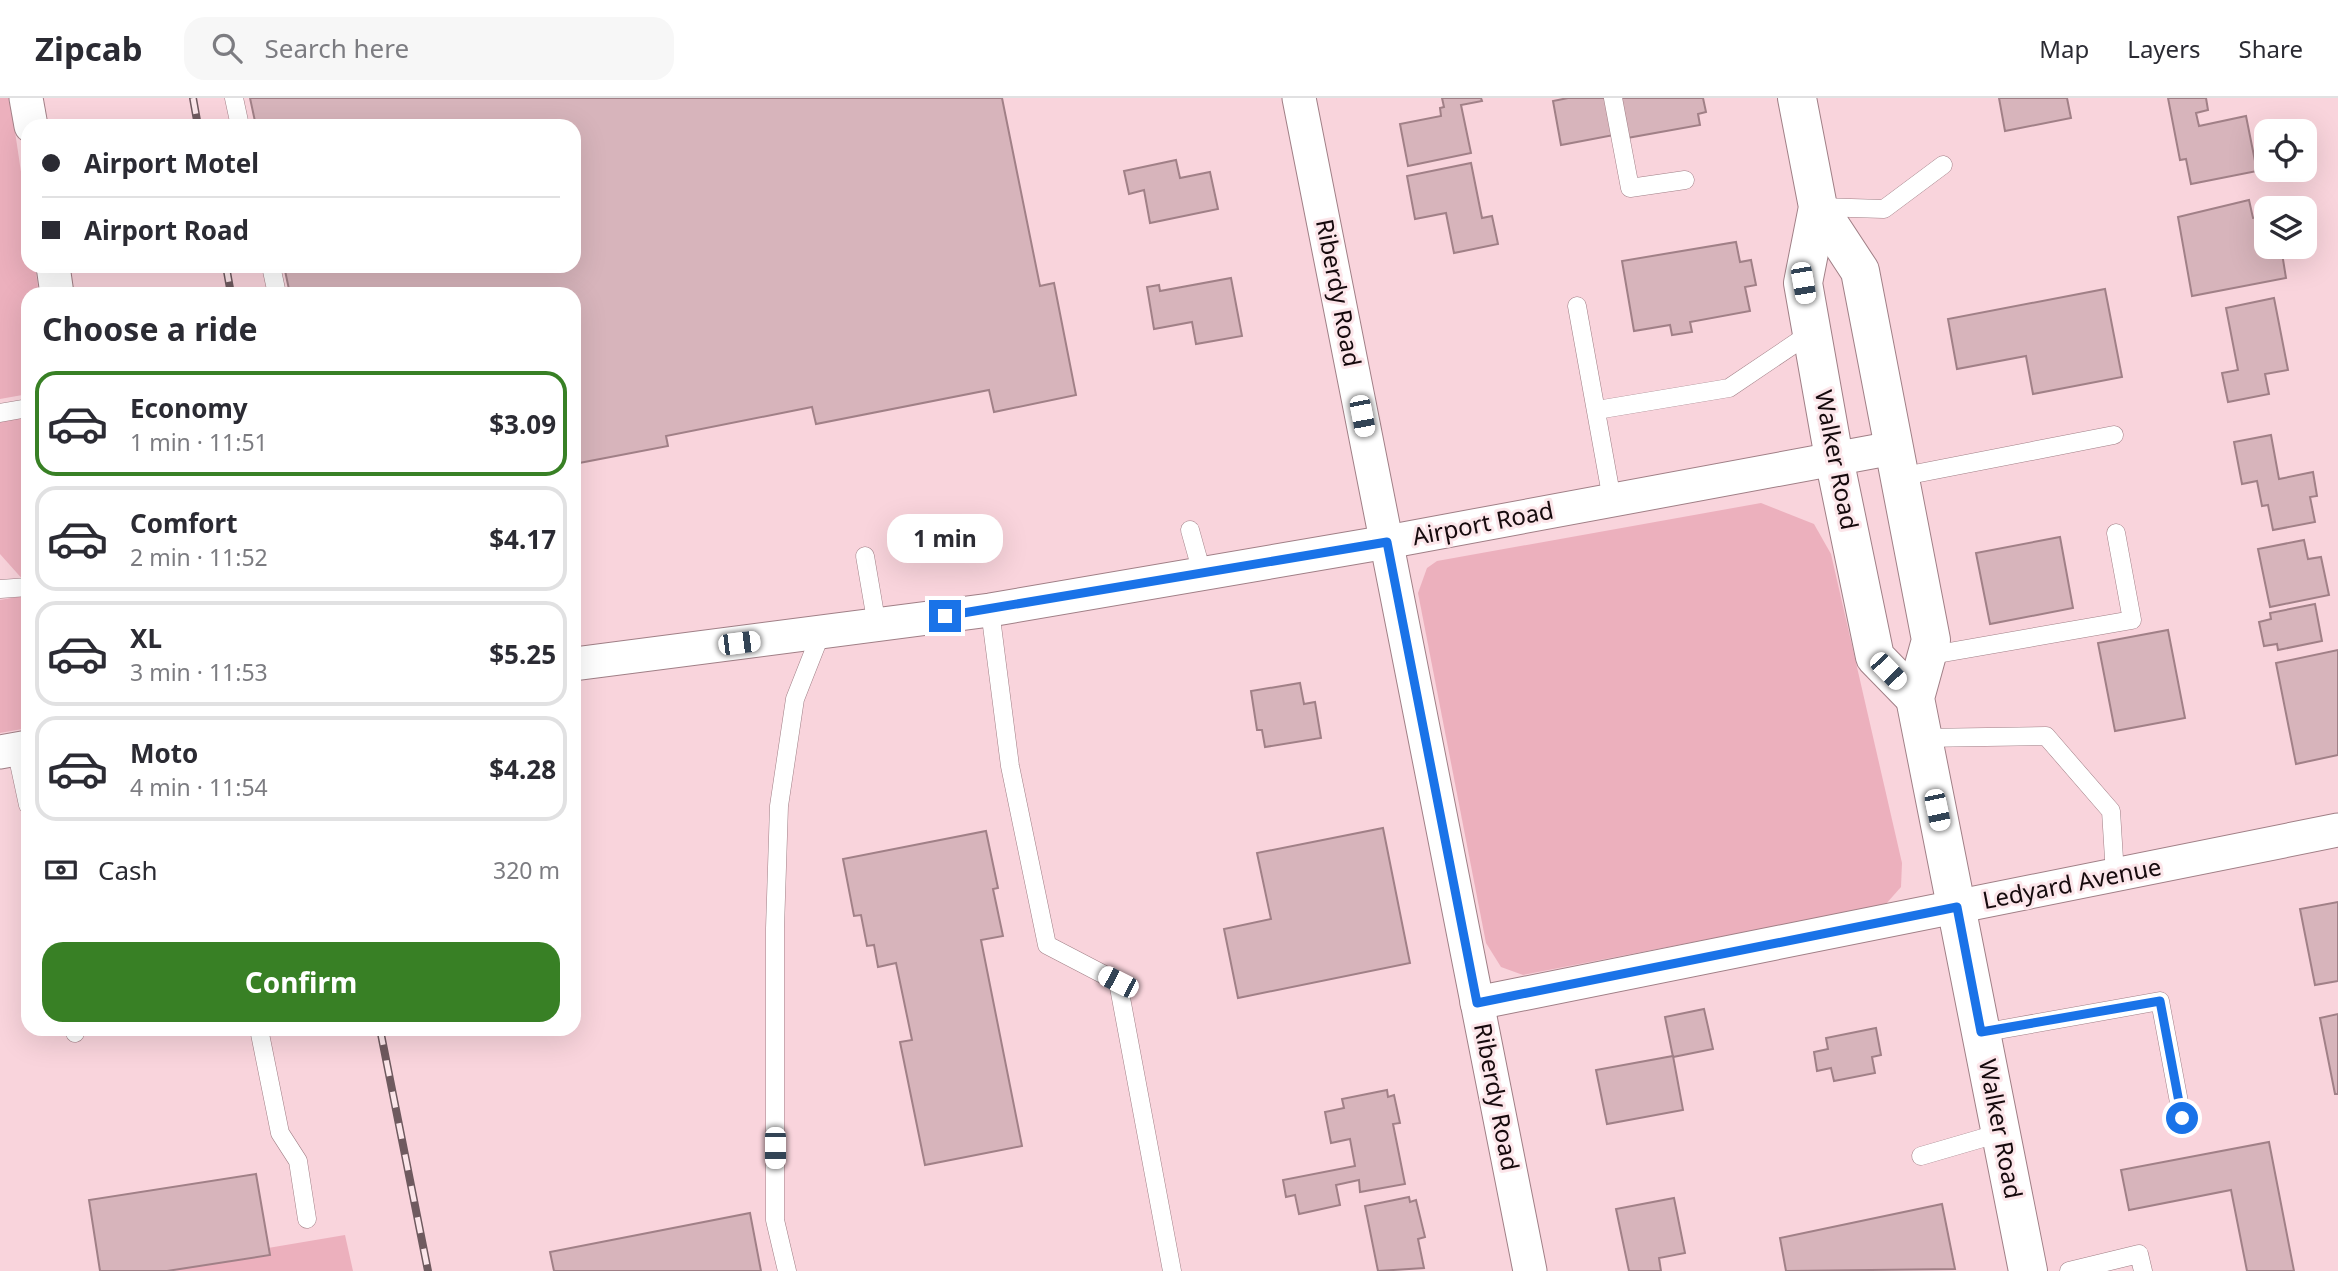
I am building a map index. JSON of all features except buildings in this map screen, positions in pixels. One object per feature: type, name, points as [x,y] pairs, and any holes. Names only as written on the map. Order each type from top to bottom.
[{"type":"main road","name":"Walker Road","points":[[1797,98],[1818,207],[1803,283],[1835,458],[1875,657],[1914,698]]},
{"type":"main road","name":"Walker Road","points":[[1818,207],[1860,271],[1931,640],[1914,698],[2028,1271]]},
{"type":"street","points":[[26,98],[30,119]]},
{"type":"street","name":"Riberdy Road","points":[[1299,98],[1530,1271]]},
{"type":"street","name":"Airport Road","points":[[581,663],[990,610],[1387,542],[1835,458],[1896,462]]},
{"type":"street","name":"Ledyard Avenue","points":[[1477,1003],[2338,830]]},
{"type":"lane","points":[[234,98],[238,119]]},
{"type":"lane","points":[[1614,98],[1630,188],[1685,180]]},
{"type":"lane","points":[[1818,207],[1884,209],[1943,165]]},
{"type":"lane","points":[[1577,306],[1612,500]]},
{"type":"lane","points":[[1597,410],[1729,388],[1812,332]]},
{"type":"lane","points":[[0,413],[21,409]]},
{"type":"lane","points":[[1896,462],[2114,435]]},
{"type":"lane","points":[[1190,530],[1202,573]]},
{"type":"lane","points":[[1926,656],[2132,620],[2116,533]]},
{"type":"lane","points":[[865,556],[877,625]]},
{"type":"lane","points":[[0,589],[21,588]]},
{"type":"lane","points":[[990,610],[1010,766],[1047,946],[1118,982],[1172,1271]]},
{"type":"lane","points":[[787,1271],[775,1220],[775,928],[779,806],[795,699],[821,633]]},
{"type":"lane","points":[[1922,738],[2046,736],[2111,811],[2115,875]]},
{"type":"lane","points":[[15,749],[21,775]]},
{"type":"lane","points":[[1981,1032],[2160,1001],[2182,1118]]},
{"type":"lane","points":[[260,1036],[280,1133],[298,1161],[307,1219]]},
{"type":"lane","points":[[1921,1156],[2000,1133]]},
{"type":"lane","points":[[2070,1271],[2139,1254],[2143,1271]]},
{"type":"shaded area","points":[[0,98],[10,98],[21,172],[21,273],[36,273],[38,287],[21,287],[21,395],[0,399]]},
{"type":"shaded area","points":[[21,414],[21,578],[0,554],[0,419]]},
{"type":"shaded area","points":[[1761,503],[1814,524],[1831,554],[1902,863],[1901,887],[1885,905],[1523,975],[1501,967],[1486,943],[1418,593],[1427,568],[1437,561]]},
{"type":"shaded area","points":[[21,596],[21,729],[0,733],[0,600]]},
{"type":"shaded area","points":[[345,1235],[353,1271],[167,1271],[269,1255],[268,1248]]},
{"type":"railway","points":[[193,98],[197,119]]},
{"type":"railway","points":[[227,273],[230,287]]},
{"type":"railway","points":[[381,1036],[428,1271]]},
{"type":"route","points":[[945,616],[1387,542],[1477,1003],[1957,907],[1981,1032],[2160,1001],[2182,1118]]}]
